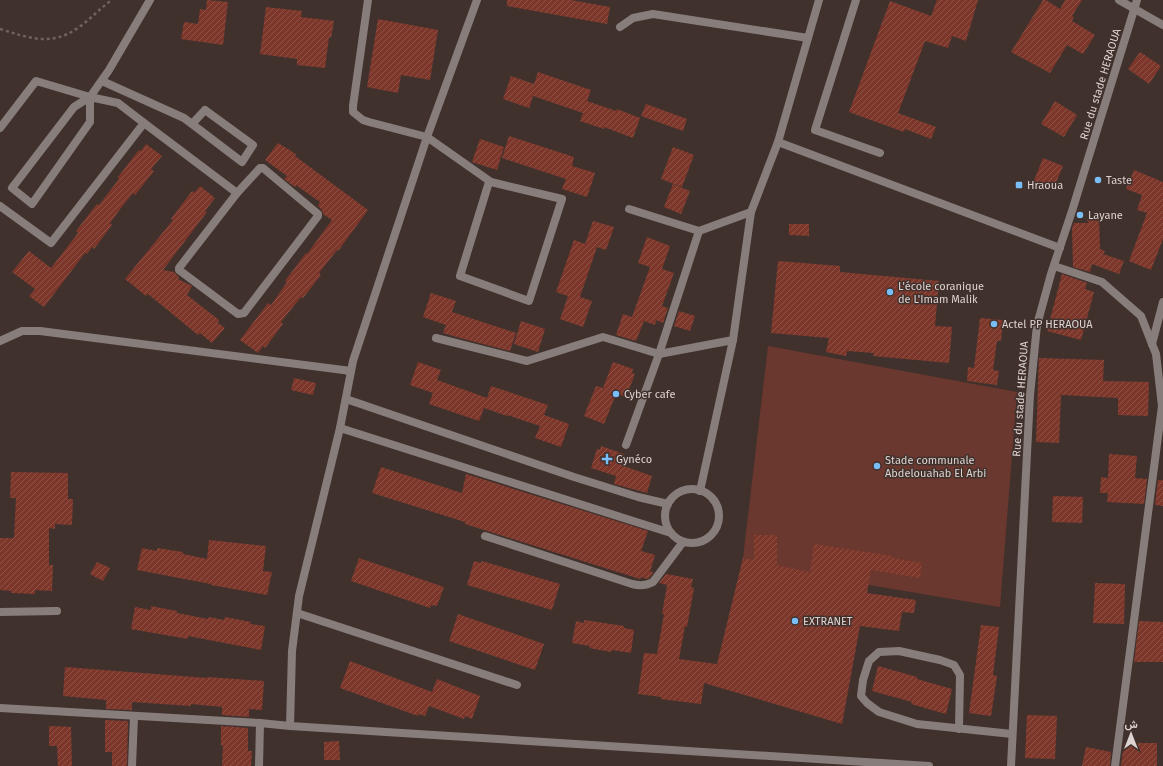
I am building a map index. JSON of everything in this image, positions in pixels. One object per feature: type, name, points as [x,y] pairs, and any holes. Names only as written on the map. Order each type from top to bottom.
[{"type":"street","points":[[90,97],[90,122],[32,204],[12,188],[74,107],[90,97],[102,81],[150,0]]},
{"type":"street","points":[[368,0],[353,112],[363,120],[427,137],[491,182],[562,199],[529,302],[460,276],[489,182]]},
{"type":"street","points":[[290,726],[292,651],[299,596],[340,428],[351,371],[427,137],[477,0]]},
{"type":"street","points":[[700,491],[733,340],[751,212],[778,142],[818,0]]},
{"type":"street","points":[[856,0],[815,130],[880,153]]},
{"type":"street","points":[[1119,0],[1163,25]]},
{"type":"street","name":"Rue du stade HERAOUA","points":[[1011,766],[1030,395],[1037,325],[1137,0]]},
{"type":"street","points":[[620,27],[633,18],[653,14],[808,38]]},
{"type":"street","points":[[0,128],[36,81],[90,97],[118,103],[237,193]]},
{"type":"street","points":[[102,81],[184,118],[242,162],[253,145],[206,110],[192,124]]},
{"type":"street","points":[[0,206],[51,243],[144,123]]},
{"type":"street","points":[[778,142],[1060,248]]},
{"type":"street","points":[[263,168],[318,214],[244,313],[240,315],[179,270],[179,268],[237,193],[259,169],[263,168]]},
{"type":"street","points":[[629,209],[699,231],[751,212]]},
{"type":"street","points":[[626,445],[659,354],[699,231]]},
{"type":"street","points":[[1054,266],[1102,282],[1141,316],[1156,354],[1162,406],[1115,766]]},
{"type":"street","points":[[1152,344],[1163,302]]},
{"type":"street","points":[[0,341],[22,331],[40,331],[351,371]]},
{"type":"street","points":[[436,338],[527,361],[603,337],[659,354],[733,340]]},
{"type":"street","points":[[346,399],[574,477],[638,497],[668,504]]},
{"type":"street","points":[[340,428],[671,533]]},
{"type":"street","points":[[685,490],[700,491],[713,499],[717,506],[719,514],[716,528],[712,535],[706,539],[691,543],[683,542],[671,533],[665,519],[665,512],[668,504],[678,493],[685,490]]},
{"type":"street","points":[[485,536],[640,586],[653,582],[683,542]]},
{"type":"street","points":[[0,612],[57,611]]},
{"type":"street","points":[[297,613],[517,686]]},
{"type":"street","points":[[959,729],[960,675],[954,665],[940,660],[899,651],[879,652],[868,661],[861,696],[866,704],[879,712],[917,724],[959,729],[1012,734]]},
{"type":"street","points":[[0,708],[260,723],[929,766]]},
{"type":"street","points":[[132,766],[134,716]]},
{"type":"street","points":[[259,766],[260,723]]},
{"type":"path","points":[[0,29],[31,38],[47,40],[61,38],[78,28],[112,0]]},
{"type":"shaded area","name":"Stade communale Abdelouahab El Arbi","points":[[768,346],[1017,392],[1000,607],[869,585],[743,558]]},
{"type":"building","points":[[207,0],[228,2],[223,45],[181,39],[184,22],[198,24],[200,9],[206,10]]},
{"type":"building","points":[[507,0],[571,0],[610,7],[607,24],[507,6]]},
{"type":"building","points":[[937,0],[978,0],[966,41],[952,36],[948,48],[925,41],[898,113],[936,127],[931,139],[905,129],[904,132],[849,112],[890,1],[931,16]]},
{"type":"building","points":[[1043,0],[1046,0],[1060,9],[1065,0],[1082,0],[1072,16],[1074,17],[1072,21],[1095,35],[1083,54],[1067,45],[1050,73],[1011,52]]},
{"type":"building","points":[[266,7],[302,11],[301,17],[334,21],[331,38],[329,37],[325,68],[297,65],[297,59],[260,54]]},
{"type":"building","points":[[378,19],[438,30],[430,80],[401,75],[398,93],[367,87]]},
{"type":"building","points":[[1140,52],[1161,66],[1149,84],[1128,69]]},
{"type":"building","points":[[538,72],[591,90],[587,101],[616,111],[617,109],[640,118],[633,138],[604,127],[604,129],[580,121],[583,113],[533,96],[529,108],[503,99],[511,76],[534,84]]},
{"type":"building","points":[[1055,101],[1077,115],[1064,137],[1041,124]]},
{"type":"building","points":[[646,104],[687,119],[683,131],[641,116]]},
{"type":"building","points":[[509,136],[574,157],[572,166],[595,173],[587,197],[562,189],[566,179],[502,158]]},
{"type":"building","points":[[480,139],[504,147],[497,170],[472,162]]},
{"type":"building","points":[[278,143],[296,154],[295,156],[368,210],[338,251],[337,250],[319,273],[321,275],[281,322],[283,324],[265,348],[263,346],[258,353],[240,340],[268,303],[271,305],[287,282],[285,281],[332,220],[323,214],[322,210],[318,206],[320,202],[296,185],[295,187],[284,179],[287,176],[265,160]]},
{"type":"building","points":[[146,144],[162,156],[151,169],[154,171],[135,195],[133,193],[110,223],[112,225],[94,249],[92,247],[87,254],[85,253],[44,307],[29,296],[35,289],[12,272],[29,251],[51,268],[78,233],[76,231],[97,204],[99,205],[139,150],[141,151]]},
{"type":"building","points":[[673,147],[694,155],[682,187],[661,179]]},
{"type":"building","points":[[1043,158],[1063,166],[1053,190],[1033,183]]},
{"type":"building","points":[[1134,170],[1163,182],[1163,239],[1151,270],[1129,261],[1147,213],[1137,210],[1142,195],[1126,189]]},
{"type":"building","points":[[673,184],[690,191],[681,214],[664,207]]},
{"type":"building","points":[[200,186],[215,198],[205,211],[207,212],[163,270],[174,272],[179,277],[178,279],[192,286],[187,295],[219,320],[218,323],[225,328],[212,343],[200,333],[198,335],[148,294],[146,296],[125,279],[173,220],[171,219],[192,191],[194,193]]},
{"type":"building","points":[[1099,218],[1100,249],[1105,251],[1103,254],[1124,261],[1119,274],[1092,264],[1090,272],[1073,267],[1072,228],[1074,223],[1088,223],[1087,219]]},
{"type":"building","points":[[593,221],[614,227],[606,250],[597,247],[580,297],[592,301],[583,327],[560,319],[568,296],[556,292],[574,240],[585,244]]},
{"type":"building","points":[[789,224],[809,224],[809,236],[789,235]]},
{"type":"building","points":[[647,237],[670,246],[662,269],[674,273],[662,306],[668,308],[663,323],[656,320],[655,325],[644,321],[636,341],[616,335],[623,314],[632,317],[650,267],[638,263]]},
{"type":"building","points":[[778,261],[840,266],[840,272],[939,281],[935,326],[952,327],[949,363],[873,356],[874,353],[847,351],[846,356],[826,352],[829,338],[771,333]]},
{"type":"building","points":[[1062,274],[1087,283],[1085,289],[1094,292],[1081,340],[1047,331]]},
{"type":"building","points":[[431,293],[456,301],[452,312],[516,333],[510,351],[443,333],[446,325],[423,317]]},
{"type":"building","points":[[679,311],[695,316],[690,331],[674,326]]},
{"type":"building","points":[[980,318],[1003,320],[1001,341],[997,341],[993,370],[999,371],[997,385],[967,381],[968,367],[974,368]]},
{"type":"building","points":[[521,321],[545,329],[538,352],[514,344]]},
{"type":"building","points":[[1039,358],[1104,360],[1103,381],[1149,382],[1148,416],[1118,415],[1118,398],[1061,395],[1059,443],[1036,442]]},
{"type":"building","points":[[418,362],[441,370],[437,380],[487,398],[491,386],[548,405],[544,415],[569,424],[561,447],[535,438],[540,426],[507,415],[484,408],[479,421],[429,404],[433,393],[410,385]]},
{"type":"building","points":[[613,362],[633,369],[632,373],[635,374],[626,397],[616,394],[604,424],[584,416],[596,386],[603,388]]},
{"type":"building","points":[[294,378],[316,383],[313,395],[291,390]]},
{"type":"building","points":[[601,446],[624,454],[621,465],[652,476],[647,493],[614,484],[616,476],[591,468],[597,449],[600,450]]},
{"type":"building","points":[[1109,454],[1137,456],[1135,478],[1147,479],[1144,504],[1107,502],[1108,493],[1100,493],[1101,477],[1108,478]]},
{"type":"building","points":[[381,467],[462,493],[466,474],[648,531],[641,551],[655,555],[650,572],[654,572],[647,579],[641,577],[640,579],[372,493]]},
{"type":"building","points":[[11,472],[68,473],[68,499],[73,499],[72,525],[55,524],[55,529],[49,528],[49,565],[53,565],[52,591],[35,590],[35,594],[11,593],[11,591],[0,590],[0,538],[14,538],[16,498],[10,498]]},
{"type":"building","points":[[1158,480],[1163,480],[1163,506],[1155,505]]},
{"type":"building","points":[[1053,496],[1083,497],[1082,523],[1052,522]]},
{"type":"building","name":"EXTRANET","points":[[754,535],[777,535],[777,565],[810,572],[814,544],[893,556],[893,558],[922,563],[920,578],[871,570],[867,593],[916,600],[914,613],[902,612],[899,631],[860,626],[842,724],[704,683],[701,704],[661,699],[661,697],[638,694],[644,653],[657,654],[667,585],[659,583],[666,574],[693,579],[691,587],[694,588],[687,627],[685,626],[679,659],[717,664],[743,558],[754,560]]},
{"type":"building","points":[[209,540],[266,546],[263,571],[272,572],[267,595],[137,570],[142,548],[157,551],[157,548],[183,552],[183,554],[207,559]]},
{"type":"building","points":[[359,558],[444,587],[437,606],[431,605],[430,608],[351,581]]},
{"type":"building","points":[[474,561],[481,563],[482,561],[560,584],[552,610],[467,585]]},
{"type":"building","points":[[97,562],[110,568],[103,581],[90,574]]},
{"type":"building","points":[[1095,583],[1125,584],[1124,624],[1093,623]]},
{"type":"building","points":[[151,606],[208,619],[209,617],[224,620],[225,617],[251,622],[250,624],[265,626],[261,650],[188,636],[188,639],[131,629],[135,607],[151,610]]},
{"type":"building","points":[[458,614],[544,644],[535,670],[449,641]]},
{"type":"building","points":[[584,620],[624,626],[624,628],[634,630],[631,653],[612,650],[611,652],[572,643],[576,621],[584,623]]},
{"type":"building","points":[[1139,621],[1163,622],[1163,662],[1134,662]]},
{"type":"building","points":[[981,625],[999,627],[993,675],[997,676],[991,716],[969,713]]},
{"type":"building","points":[[350,661],[432,692],[437,679],[480,696],[472,719],[465,716],[464,719],[429,706],[425,716],[418,714],[418,716],[340,688]]},
{"type":"building","points":[[878,666],[952,689],[946,714],[911,704],[912,702],[872,691]]},
{"type":"building","points":[[65,667],[264,681],[262,710],[249,709],[249,717],[222,715],[222,707],[191,704],[191,706],[132,702],[132,710],[106,709],[106,700],[63,696]]},
{"type":"building","points":[[1027,715],[1057,716],[1055,759],[1025,758]]},
{"type":"building","points":[[105,720],[128,721],[127,766],[112,766],[112,752],[105,752]]},
{"type":"building","points":[[49,726],[71,727],[72,766],[58,766],[57,746],[49,746]]},
{"type":"building","points":[[221,726],[248,728],[248,751],[252,751],[251,766],[222,766],[223,746],[221,745]]},
{"type":"building","points":[[339,741],[340,760],[324,760],[324,742]]},
{"type":"building","points":[[1124,743],[1157,743],[1157,766],[1121,766]]},
{"type":"building","points":[[1086,747],[1111,752],[1110,766],[1082,766]]},
{"type":"place","name":"Taste","points":[[1098,180]]},
{"type":"place","name":"Hraoua","points":[[1019,185]]},
{"type":"place","name":"Layane","points":[[1080,215]]},
{"type":"place","name":"L'école coranique de L'Imam Malik","points":[[890,292]]},
{"type":"place","name":"Actel PP HERAOUA","points":[[994,324]]},
{"type":"place","name":"Cyber cafe","points":[[616,394]]},
{"type":"place","name":"Gynéco","points":[[607,459]]},
{"type":"place","name":"Stade communale Abdelouahab El Arbi","points":[[877,466]]},
{"type":"place","name":"EXTRANET","points":[[795,621]]}]
